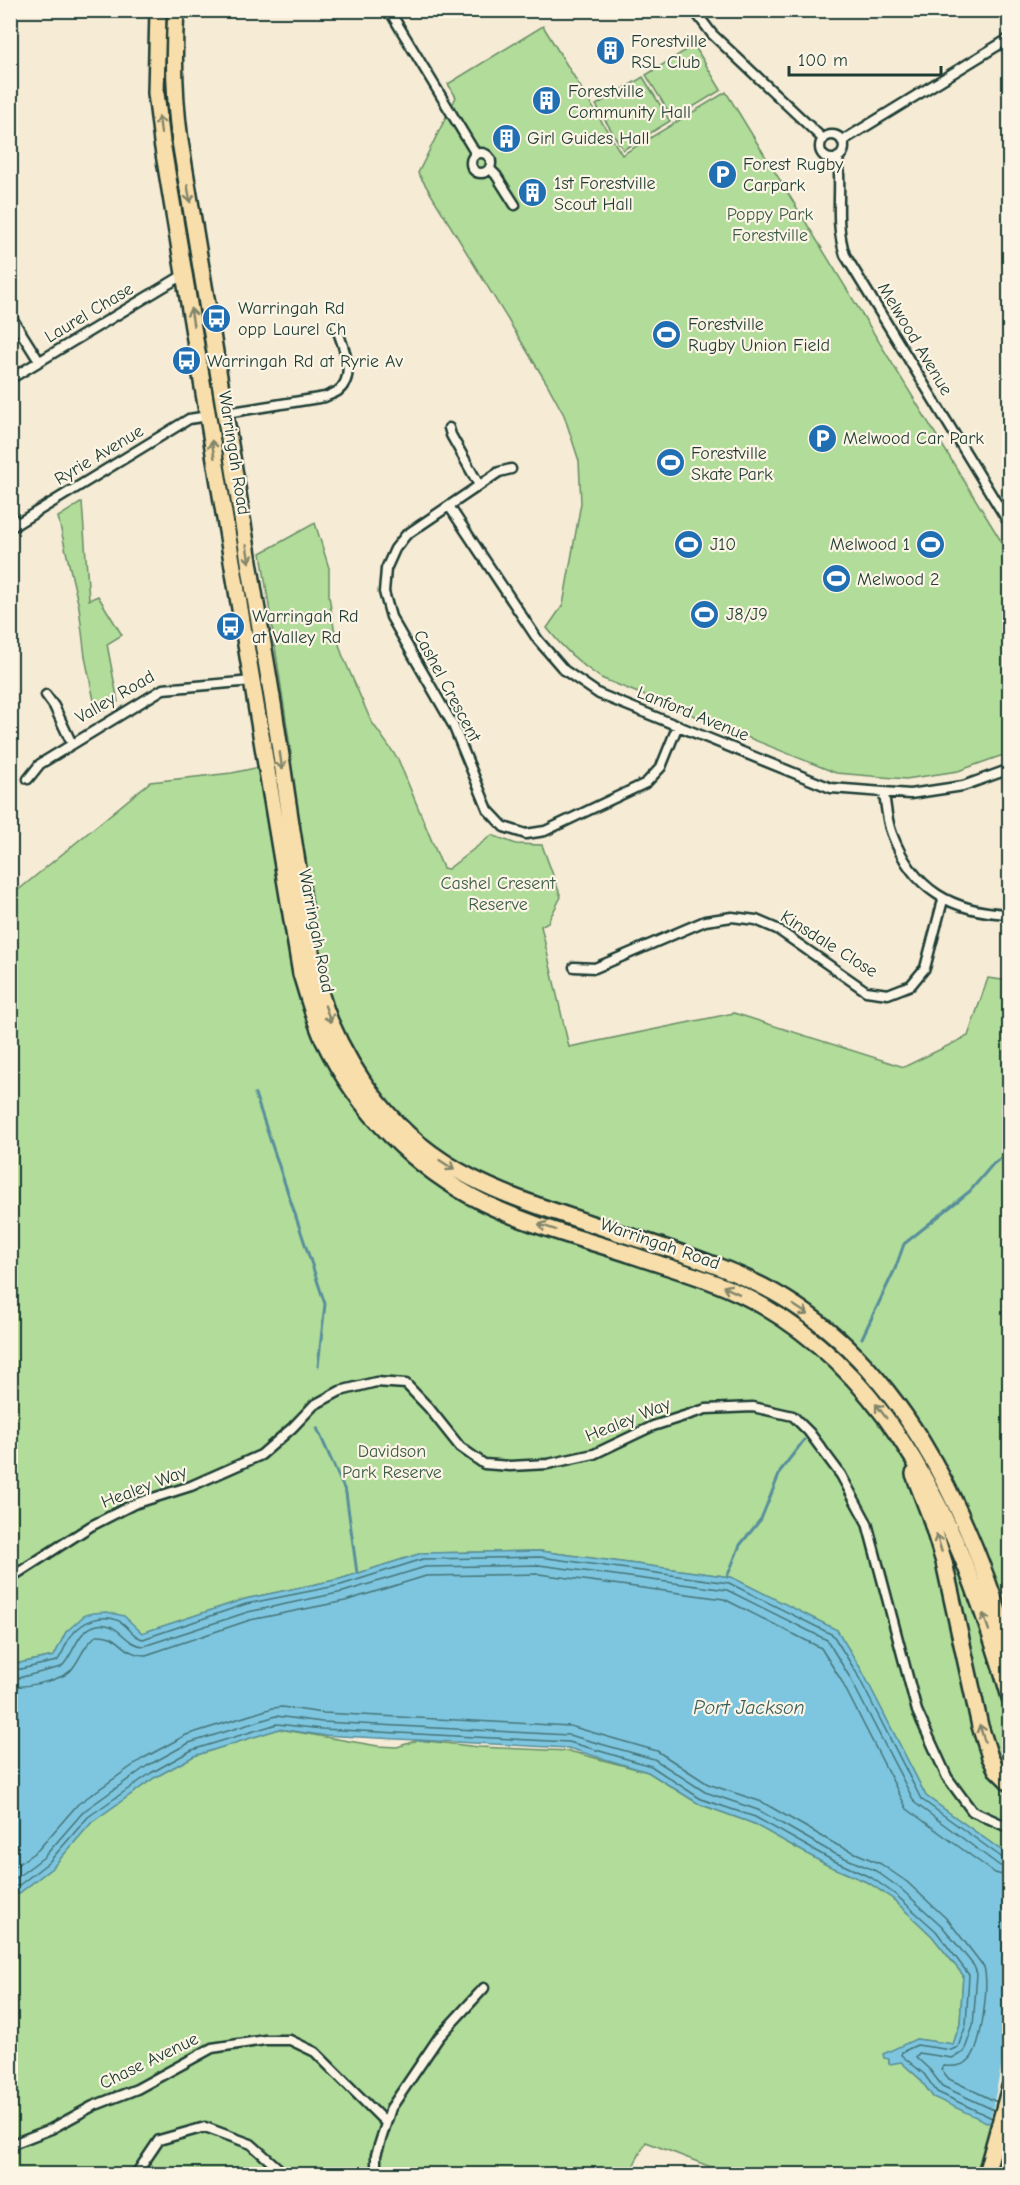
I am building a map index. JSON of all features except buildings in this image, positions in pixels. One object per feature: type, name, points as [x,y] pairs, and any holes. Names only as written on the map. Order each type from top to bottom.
[{"type":"highway","name":"Warringah Road","points":[[158,10],[156,93],[162,142],[301,974],[324,1040],[365,1107],[391,1137],[438,1176],[486,1204],[538,1224],[721,1285],[762,1304],[798,1328],[836,1359],[860,1384],[901,1439],[930,1485],[948,1521],[974,1587],[1010,1698]]},
{"type":"highway","name":"Warringah Road","points":[[176,10],[173,54],[174,96],[180,141],[318,983],[330,1020],[354,1067],[379,1103],[423,1147],[465,1177],[563,1215],[729,1270],[766,1288],[810,1316],[837,1337],[874,1375],[902,1413],[944,1479],[974,1548],[1010,1649]]},
{"type":"highway","points":[[208,416],[226,413]]},
{"type":"highway","name":"Valley Road","points":[[252,681],[269,679]]},
{"type":"highway","points":[[901,1439],[930,1516],[944,1562],[983,1736],[996,1769],[1010,1783]]},
{"type":"highway","points":[[986,2175],[1010,2086]]},
{"type":"highway","points":[[1004,2175],[1010,2157]]},
{"type":"street","points":[[389,10],[476,154]]},
{"type":"street","points":[[694,10],[712,34],[823,139]]},
{"type":"street","points":[[842,141],[1010,38]]},
{"type":"street","points":[[833,135],[842,141],[844,148],[838,157],[830,159],[824,156],[820,145],[823,139],[833,135]]},
{"type":"street","points":[[483,153],[489,156],[490,169],[481,174],[474,172],[470,162],[476,154],[483,153]]},
{"type":"street","name":"Melwood Avenue","points":[[838,157],[838,228],[845,255],[1010,525]]},
{"type":"street","points":[[490,169],[515,205]]},
{"type":"street","points":[[10,232],[10,240]]},
{"type":"street","name":"Laurel Chase","points":[[10,380],[185,274]]},
{"type":"street","points":[[10,315],[39,361]]},
{"type":"street","points":[[226,413],[325,397],[338,391],[347,378],[348,365],[336,326]]},
{"type":"street","name":"Ryrie Avenue","points":[[14,526],[189,419],[208,416]]},
{"type":"street","points":[[449,428],[479,485]]},
{"type":"street","name":"Cashel Crescent","points":[[511,469],[499,472],[406,535],[394,549],[386,569],[384,592],[391,617],[453,725],[488,810],[504,827],[526,834],[545,831],[646,783],[661,767],[678,725]]},
{"type":"street","name":"Lanford Avenue","points":[[449,506],[538,640],[564,670],[599,694],[831,788],[910,794],[963,786],[1010,769]]},
{"type":"street","points":[[10,514],[14,526]]},
{"type":"street","name":"Valley Road","points":[[28,779],[40,764],[163,689],[252,681]]},
{"type":"street","points":[[46,695],[54,706],[72,744]]},
{"type":"street","points":[[884,793],[891,832],[903,859],[921,880],[943,900],[968,909],[1010,914]]},
{"type":"street","name":"Kinsdale Close","points":[[574,967],[595,968],[705,921],[732,917],[756,920],[777,929],[866,991],[888,994],[911,985],[925,968],[943,900]]},
{"type":"street","name":"Healey Way","points":[[10,1578],[91,1526],[134,1504],[191,1486],[261,1455],[314,1405],[340,1391],[376,1382],[406,1384],[429,1408],[460,1447],[484,1464],[510,1466],[548,1464],[594,1454],[653,1425],[706,1409],[753,1407],[793,1416],[809,1432],[842,1475],[867,1523],[917,1711],[947,1777],[972,1811],[1010,1828]]},
{"type":"street","points":[[376,2175],[376,2155],[391,2108],[439,2037],[484,1988]]},
{"type":"street","name":"Chase Avenue","points":[[10,2145],[51,2129],[93,2106],[138,2089],[212,2048],[265,2040],[290,2040],[315,2052],[386,2123]]},
{"type":"street","points":[[136,2175],[159,2140],[205,2127],[250,2144],[278,2168],[281,2175]]},
{"type":"green space","name":"Poppy Park Forestville","points":[[543,26],[622,155],[726,92],[1009,554],[1009,753],[958,771],[906,779],[836,773],[601,678],[572,656],[547,628],[563,605],[581,503],[579,461],[564,415],[546,382],[418,173],[456,97],[448,84]]},
{"type":"green space","points":[[694,45],[721,90],[673,119],[646,75]]},
{"type":"green space","points":[[643,77],[670,121],[623,150],[596,105]]},
{"type":"green space","points":[[82,502],[89,600],[98,596],[122,635],[107,644],[118,702],[97,715],[85,657],[79,607],[58,517]]},
{"type":"green space","points":[[315,523],[329,568],[329,596],[334,628],[342,654],[371,721],[398,759],[443,868],[448,869],[492,835],[516,844],[542,845],[561,897],[548,922],[541,926],[569,1047],[734,1013],[904,1067],[968,1036],[988,978],[1009,981],[1009,1856],[926,1796],[861,1669],[837,1630],[731,1577],[540,1551],[422,1553],[340,1579],[245,1599],[142,1633],[123,1616],[66,1632],[54,1656],[11,1663],[11,896],[150,782],[232,773],[292,760],[261,553]]},
{"type":"green space","points":[[279,1729],[378,1746],[397,1747],[418,1740],[479,1747],[569,1751],[648,1772],[699,1804],[752,1823],[827,1865],[869,1883],[893,1899],[932,1936],[963,1975],[960,2024],[953,2044],[916,2039],[889,2059],[889,2063],[901,2062],[920,2079],[933,2097],[1010,2126],[1009,2174],[729,2174],[646,2142],[629,2174],[11,2174],[11,1892],[18,1894],[53,1867],[92,1822],[154,1778],[194,1756]]},
{"type":"water","name":"Port Jackson","points":[[540,1551],[731,1577],[837,1630],[861,1669],[926,1796],[1009,1856],[1009,2126],[993,2125],[933,2097],[920,2079],[901,2062],[889,2064],[889,2059],[884,2058],[883,2054],[916,2039],[953,2044],[960,2024],[963,1975],[932,1936],[893,1899],[869,1883],[827,1865],[752,1823],[699,1804],[648,1772],[568,1748],[321,1735],[279,1729],[194,1756],[154,1778],[92,1822],[53,1867],[18,1894],[11,1892],[11,1663],[54,1656],[66,1632],[85,1615],[107,1612],[124,1616],[142,1633],[245,1599],[340,1579],[422,1553]]},
{"type":"pier","points":[[1007,2021],[1010,2021],[1010,2129],[989,2126],[1009,2029],[1009,2026],[1006,2026]]},
{"type":"waterway","points":[[255,1094],[325,1304],[318,1366]]},
{"type":"waterway","points":[[862,1338],[895,1269],[904,1244],[970,1191],[993,1164],[1010,1151]]},
{"type":"waterway","points":[[317,1428],[346,1493],[357,1573]]},
{"type":"waterway","points":[[727,1577],[740,1545],[761,1519],[781,1470],[804,1440]]},
{"type":"place","name":"Forestville RSL Club","points":[[610,51]]},
{"type":"place","name":"Forestville Community Hall","points":[[547,101]]},
{"type":"place","name":"Girl Guides Hall","points":[[506,138]]},
{"type":"place","name":"Forest Rugby Carpark","points":[[722,174]]},
{"type":"place","name":"1st Forestville Scout Hall","points":[[533,193]]},
{"type":"place","name":"Warringah Rd opp Laurel Ch","points":[[217,318]]},
{"type":"place","name":"Forestville Rugby Union Field","points":[[667,334]]},
{"type":"place","name":"Warringah Rd at Ryrie Av","points":[[186,361]]},
{"type":"place","name":"Melwood Car Park","points":[[822,438]]},
{"type":"place","name":"Forestville Skate Park","points":[[670,463]]},
{"type":"place","name":"J10","points":[[689,544]]},
{"type":"place","name":"Melwood 1","points":[[931,544]]},
{"type":"place","name":"Melwood 2","points":[[836,579]]},
{"type":"place","name":"J8/J9","points":[[705,614]]},
{"type":"place","name":"Warringah Rd at Valley Rd","points":[[231,626]]},
{"type":"park label","name":"Cashel Cresent Reserve","points":[[498,893]]},
{"type":"park label","name":"Davidson Park Reserve","points":[[392,1461]]}]
